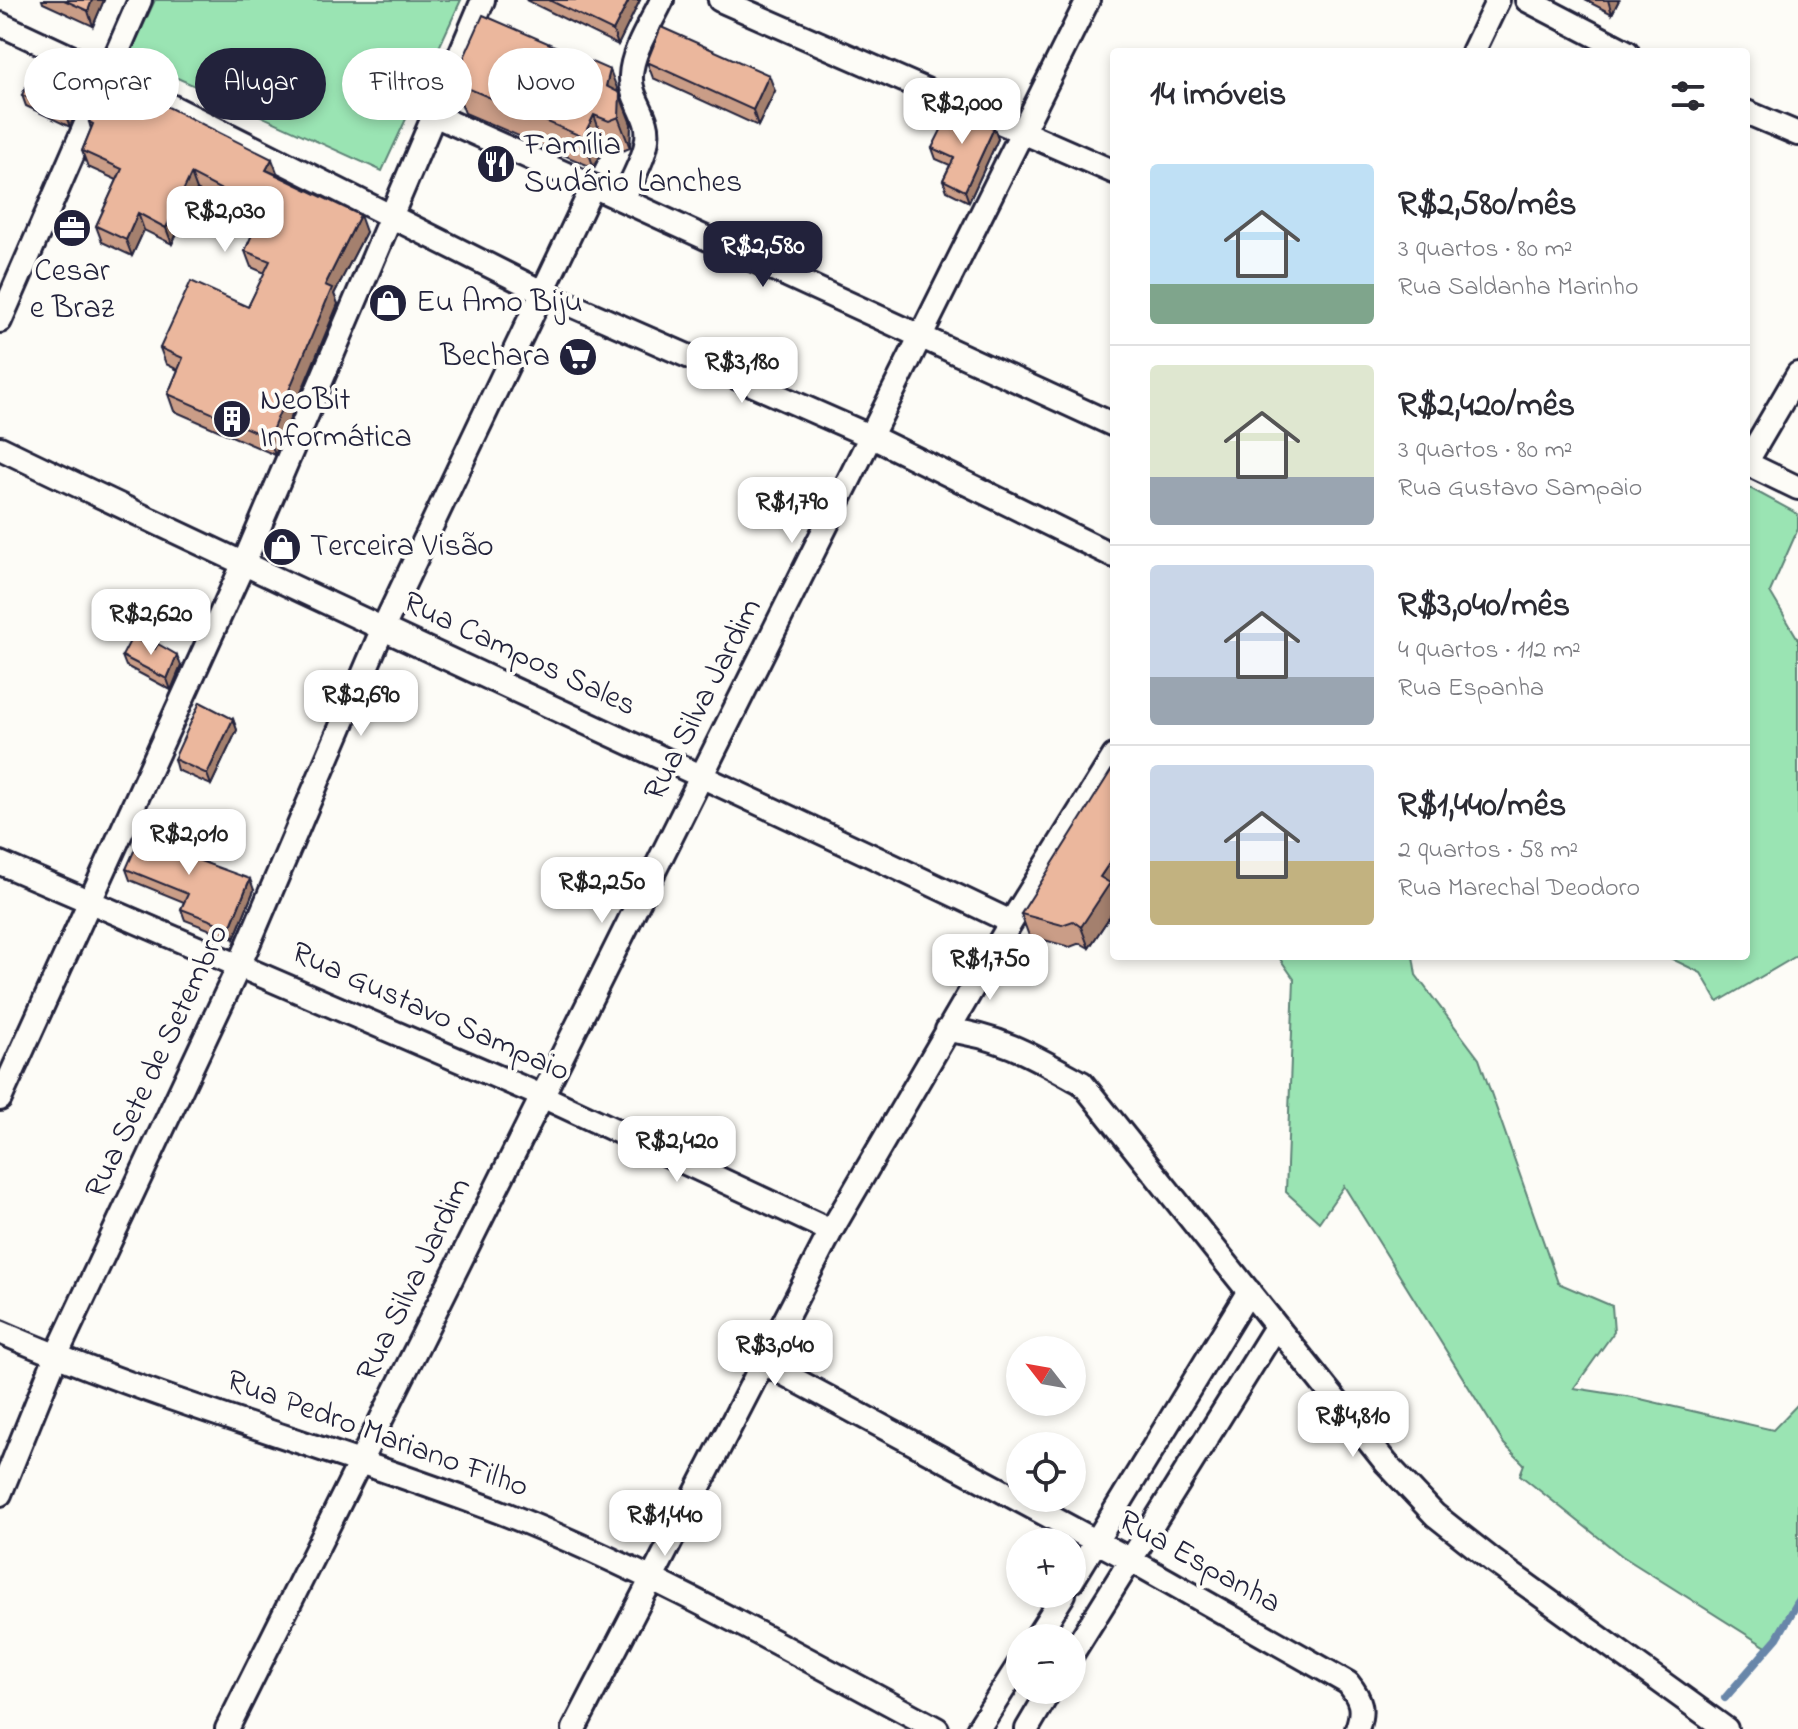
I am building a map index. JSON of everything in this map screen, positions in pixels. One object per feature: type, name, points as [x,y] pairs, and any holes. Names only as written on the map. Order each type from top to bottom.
[{"type":"street","points":[[119,48],[140,0]]},
{"type":"street","points":[[463,48],[483,0]]},
{"type":"street","points":[[623,200],[648,139],[647,125],[633,95],[631,75],[635,58],[662,0]]},
{"type":"street","points":[[720,0],[1023,129],[1110,170]]},
{"type":"street","name":"Rua Silva Jardim","points":[[227,1729],[1088,0]]},
{"type":"street","points":[[1475,48],[1498,0]]},
{"type":"street","points":[[1527,0],[1619,48]]},
{"type":"street","points":[[0,24],[51,48]]},
{"type":"street","points":[[179,110],[544,293],[872,437],[1110,554]]},
{"type":"street","points":[[1750,114],[1798,134]]},
{"type":"street","points":[[0,321],[87,120]]},
{"type":"street","points":[[0,1099],[243,565],[388,216],[432,120]]},
{"type":"street","points":[[445,120],[1110,423]]},
{"type":"street","name":"Rua Sete de Setembro","points":[[0,1494],[56,1356],[239,966],[383,628],[593,186]]},
{"type":"street","points":[[1750,456],[1798,374]]},
{"type":"street","name":"Rua Campos Sales","points":[[0,448],[243,565],[703,775],[1011,922]]},
{"type":"street","points":[[1750,465],[1796,482]]},
{"type":"street","points":[[574,1729],[655,1578],[831,1231],[1011,922],[1110,762]]},
{"type":"street","name":"Rua Gustavo Sampaio","points":[[0,863],[542,1096],[831,1231]]},
{"type":"street","points":[[947,1030],[983,1034],[1019,1048],[1082,1083],[1386,1463],[1435,1515],[1504,1569],[1726,1729]]},
{"type":"street","points":[[1086,1559],[1249,1291]]},
{"type":"street","points":[[1086,1631],[1276,1327]]},
{"type":"street","name":"Rua Pedro Mariano Filho","points":[[0,1332],[56,1356],[361,1460],[510,1516],[655,1578],[937,1729]]},
{"type":"street","name":"Rua Espanha","points":[[762,1362],[1129,1559],[1348,1683],[1360,1698],[1362,1714],[1357,1729]]},
{"type":"street","points":[[978,1729],[1006,1685]]},
{"type":"street","points":[[1027,1729],[1042,1704]]},
{"type":"green space","points":[[155,0],[461,0],[439,48],[342,48],[342,120],[406,120],[382,171],[270,120],[326,120],[326,48],[195,48],[195,86],[179,79],[179,48],[133,48]]},
{"type":"green space","points":[[1750,488],[1798,514],[1798,529],[1770,592],[1798,639],[1798,955],[1718,1002],[1701,973],[1674,960],[1750,960]]},
{"type":"green space","points":[[1281,960],[1414,960],[1416,975],[1479,1059],[1558,1283],[1612,1306],[1614,1332],[1574,1388],[1632,1397],[1773,1430],[1798,1404],[1798,1599],[1768,1648],[1622,1556],[1520,1475],[1524,1464],[1504,1444],[1344,1186],[1319,1222],[1286,1192],[1294,979]]},
{"type":"building","points":[[64,0],[92,0],[88,11]]},
{"type":"building","points":[[549,0],[629,0],[613,31]]},
{"type":"building","points":[[483,15],[559,48],[488,48],[488,97],[472,90],[472,48],[468,48]]},
{"type":"building","points":[[661,27],[769,75],[753,110],[647,62]]},
{"type":"building","points":[[603,67],[610,70],[606,86],[620,93],[619,117],[609,121],[603,119]]},
{"type":"building","points":[[952,108],[994,128],[965,191],[943,180],[954,158],[932,148]]},
{"type":"building","points":[[179,112],[272,159],[266,170],[360,215],[325,285],[332,288],[269,438],[168,394],[183,358],[160,348],[191,281],[248,307],[270,261],[245,251],[262,211],[191,174],[166,228],[138,213],[126,240],[96,226],[122,169],[82,151],[93,124],[89,122],[179,120]]},
{"type":"building","points":[[543,120],[592,120],[583,137]]},
{"type":"building","points":[[132,637],[155,649],[158,644],[177,655],[167,679],[122,656]]},
{"type":"building","points":[[200,702],[233,719],[207,774],[174,759]]},
{"type":"building","points":[[1110,772],[1110,862],[1100,877],[1110,883],[1081,927],[1073,921],[1062,925],[1021,914]]},
{"type":"building","points":[[146,824],[171,834],[167,842],[202,856],[200,861],[250,879],[230,928],[181,909],[188,894],[126,869]]},
{"type":"waterway","points":[[1725,1698],[1777,1638],[1798,1602]]},
{"type":"place","name":"Família Sudário Lanches","points":[[496,164]]},
{"type":"place","name":"Cesar e Braz","points":[[72,228]]},
{"type":"place","name":"Eu Amo Biju","points":[[388,303]]},
{"type":"place","name":"Bechara","points":[[578,357]]},
{"type":"place","name":"NeoBit Informática","points":[[232,419]]},
{"type":"place","name":"Terceira Visão","points":[[282,547]]}]
